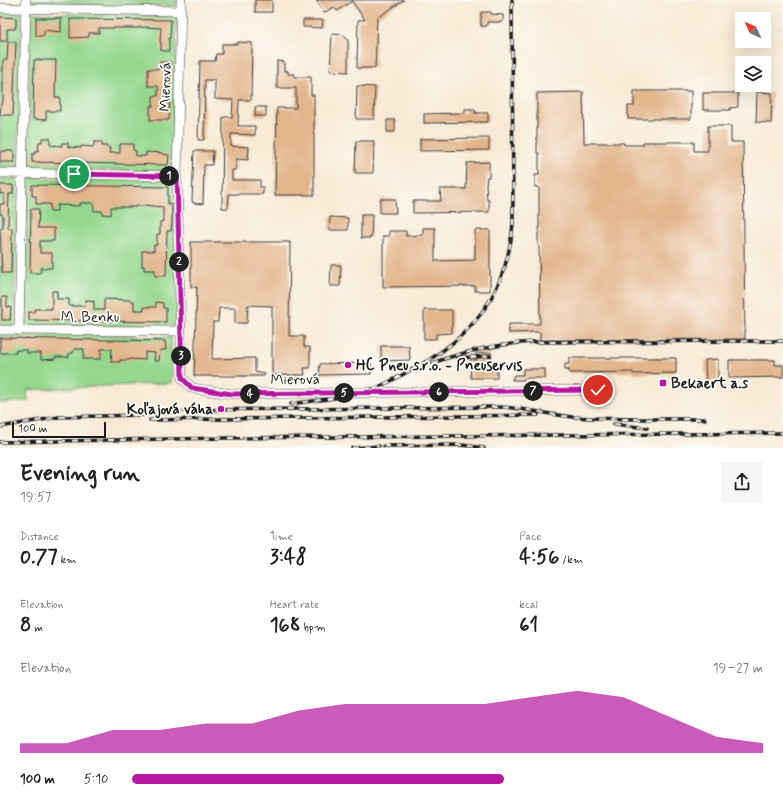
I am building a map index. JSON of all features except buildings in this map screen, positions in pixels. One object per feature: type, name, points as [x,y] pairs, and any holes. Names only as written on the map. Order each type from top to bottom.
[{"type":"street","name":"Mierová","points":[[181,0],[177,176],[180,331],[182,378],[192,388],[232,394],[598,390]]},
{"type":"street","points":[[19,331],[26,4]]},
{"type":"street","points":[[0,8],[26,4],[181,11]]},
{"type":"street","points":[[0,173],[177,176]]},
{"type":"street","name":"M. Benku","points":[[0,330],[180,331]]},
{"type":"green space","points":[[31,0],[177,0],[177,6],[31,4]]},
{"type":"green space","points":[[0,13],[21,13],[17,169],[0,168]]},
{"type":"green space","points":[[30,13],[177,16],[172,171],[29,169]]},
{"type":"green space","points":[[0,178],[17,179],[14,326],[0,325]]},
{"type":"green space","points":[[28,178],[173,181],[178,326],[25,326]]},
{"type":"green space","points":[[0,334],[76,334],[171,337],[171,383],[27,390],[28,401],[0,403]]},
{"type":"railway","points":[[291,404],[361,393],[386,384],[431,358],[451,344],[468,329],[482,312],[494,293],[503,272],[513,223],[512,0]]},
{"type":"railway","points":[[432,363],[482,349],[507,344],[533,342],[783,341]]},
{"type":"railway","points":[[458,358],[490,356]]},
{"type":"railway","points":[[0,427],[59,417],[143,415],[198,410],[497,407],[516,408],[573,417],[622,419],[705,419]]},
{"type":"railway","points":[[150,420],[538,415]]},
{"type":"railway","points":[[614,424],[647,428]]},
{"type":"railway","points":[[0,442],[226,438],[783,433]]},
{"type":"railway","points":[[384,446],[462,445],[484,448]]},
{"type":"railway","points":[[352,448],[379,446]]},
{"type":"place","name":"HC Pneu s.r.o. - Pneuservis","points":[[348,365]]},
{"type":"place","name":"Bekaert a.s","points":[[663,383]]},
{"type":"place","name":"Koľajová váha","points":[[221,409]]},
{"type":"route","points":[[74,174],[177,176],[182,378],[192,388],[232,394],[598,390]]}]
